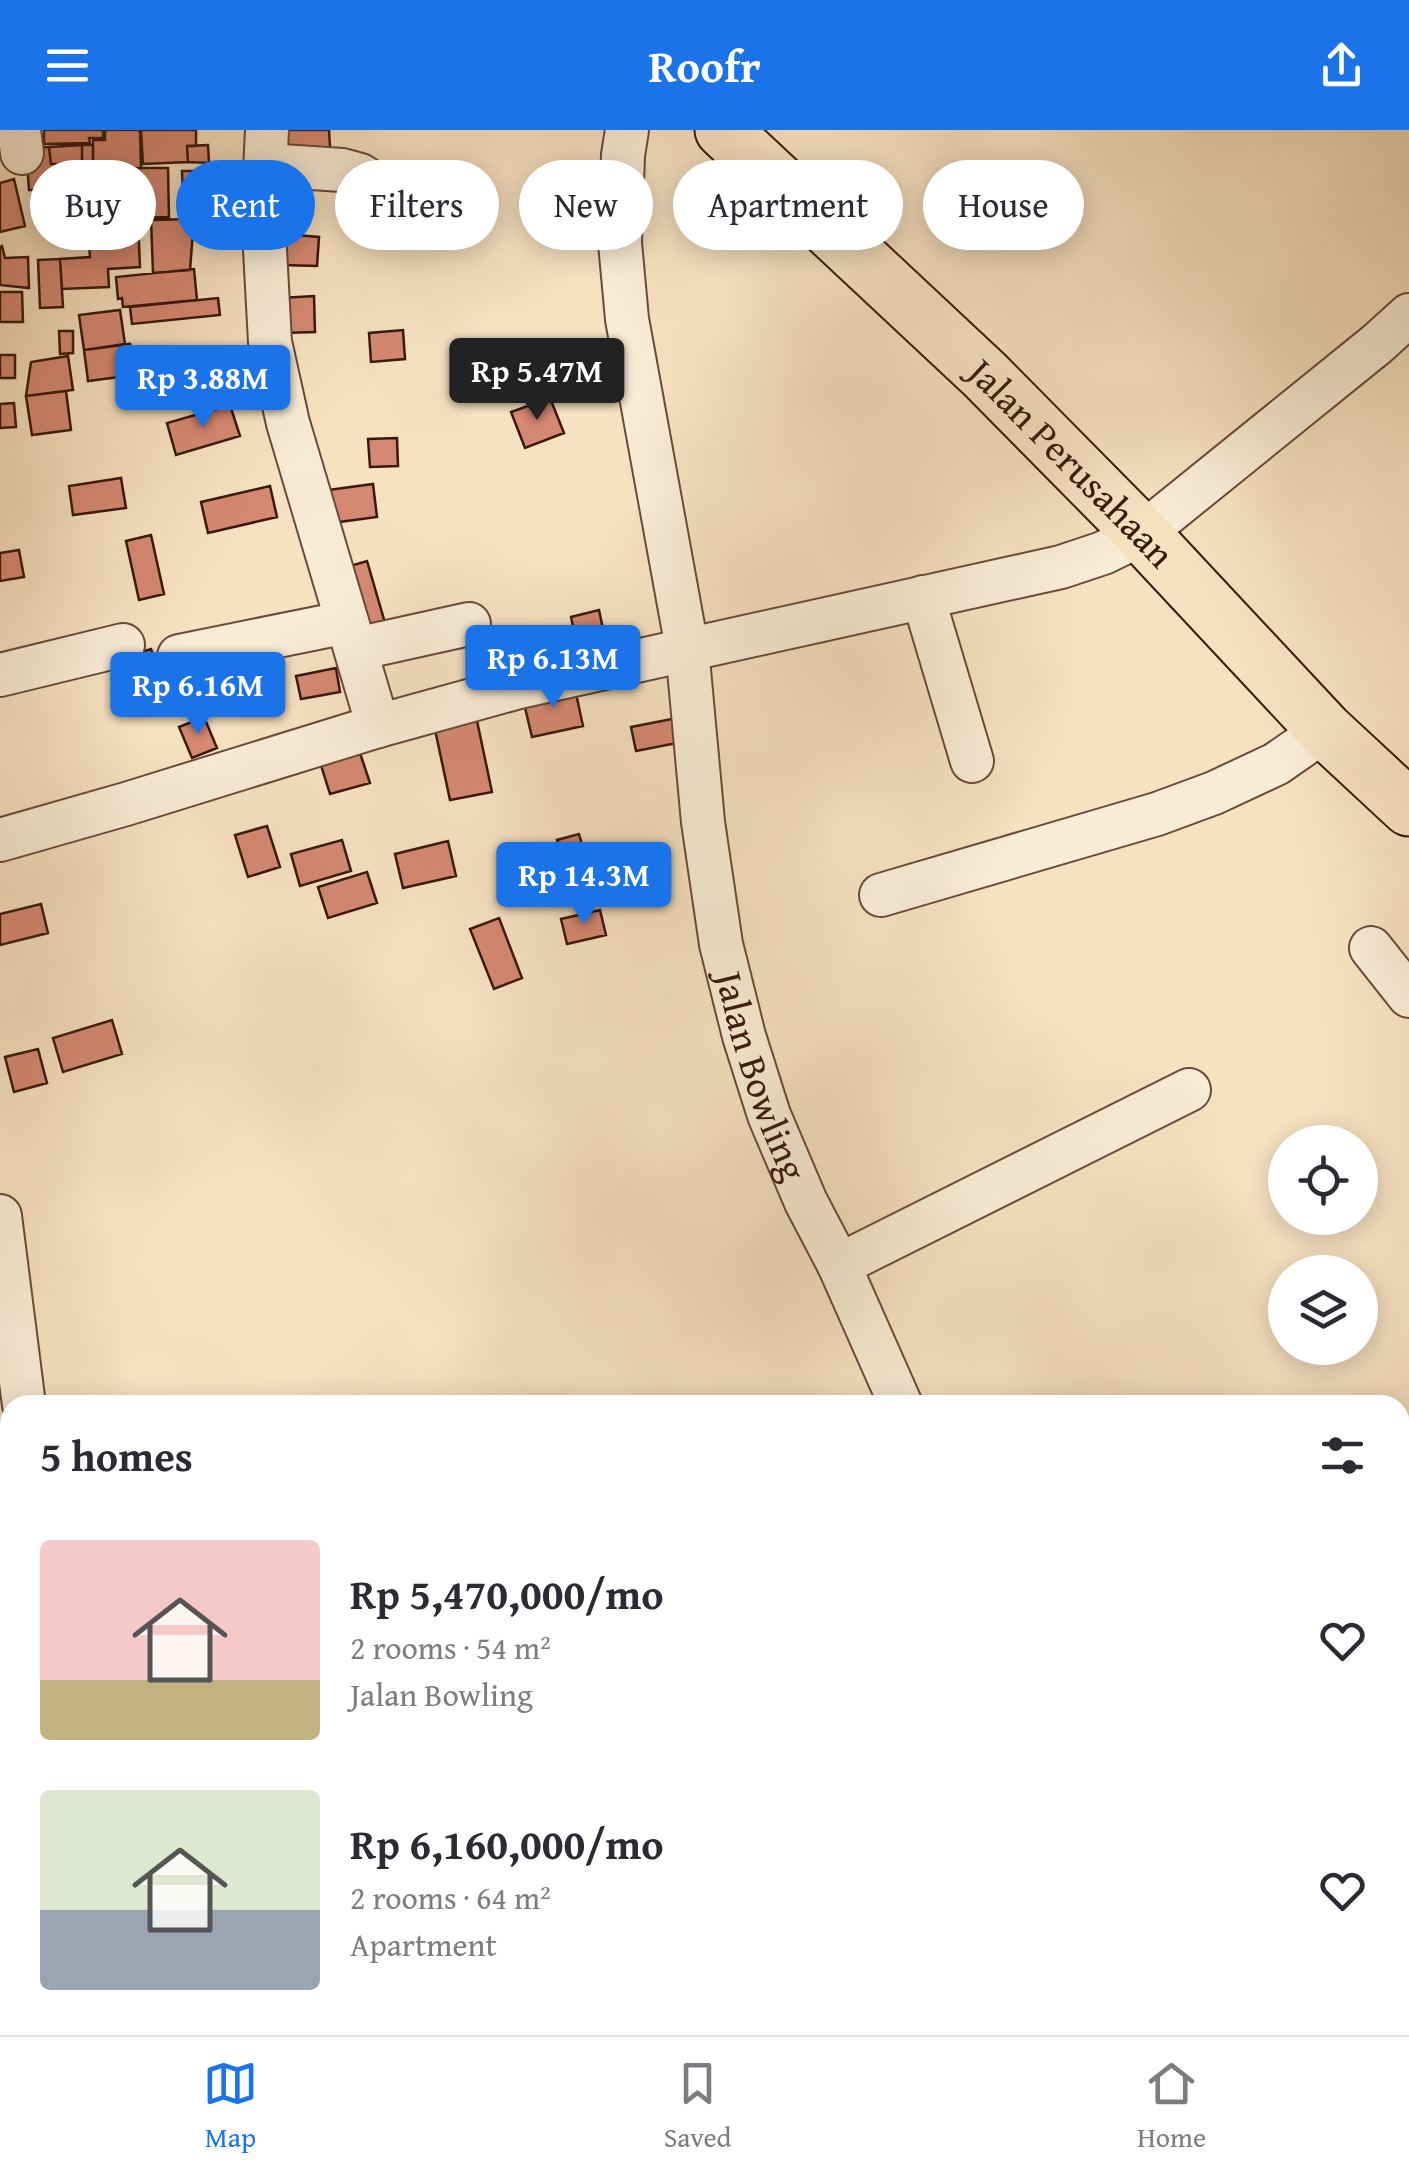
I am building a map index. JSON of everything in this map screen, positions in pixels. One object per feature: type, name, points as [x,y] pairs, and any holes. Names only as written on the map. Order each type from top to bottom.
[{"type":"main road","name":"Jalan Perusahaan","points":[[724,130],[985,376],[1142,534],[1325,730],[1409,808]]},
{"type":"street","name":"Jalan Bowling","points":[[627,130],[620,243],[627,319],[687,648],[703,822],[721,944],[769,1115],[897,1395]]},
{"type":"street","points":[[335,168],[266,148],[263,213],[270,342],[288,423],[378,726]]},
{"type":"street","points":[[0,840],[519,687],[1061,566],[1103,552],[1142,534],[1409,315]]},
{"type":"street","points":[[923,597],[972,762]]},
{"type":"street","points":[[180,656],[469,624]]},
{"type":"street","points":[[0,675],[123,645]]},
{"type":"street","points":[[880,895],[1214,794],[1276,764],[1325,730]]},
{"type":"street","points":[[1371,948],[1409,996]]},
{"type":"street","points":[[839,1265],[1189,1090]]},
{"type":"street","points":[[0,1216],[23,1395]]},
{"type":"building","points":[[44,130],[103,130],[103,138],[89,138],[90,143],[44,144]]},
{"type":"building","points":[[105,130],[140,130],[141,160],[93,160],[93,140],[105,140]]},
{"type":"building","points":[[141,130],[196,130],[196,146],[187,146],[188,160],[156,163],[156,160],[143,160]]},
{"type":"building","points":[[285,130],[329,130],[331,163],[276,160]]},
{"type":"building","points":[[82,145],[82,160],[51,160],[49,147]]},
{"type":"building","points":[[82,145],[93,145],[93,160],[82,160]]},
{"type":"building","points":[[208,145],[209,160],[188,160],[187,146]]},
{"type":"building","points":[[49,147],[51,160],[30,160],[30,190],[29,190],[26,148]]},
{"type":"building","points":[[156,168],[168,168],[169,217],[156,217]]},
{"type":"building","points":[[14,179],[25,226],[0,232],[0,183]]},
{"type":"building","points":[[176,219],[176,250],[192,250],[190,270],[153,273],[156,220]]},
{"type":"building","points":[[315,237],[319,237],[317,266],[282,265],[283,250],[315,250]]},
{"type":"building","points":[[2,246],[5,258],[28,257],[29,288],[0,285]]},
{"type":"building","points":[[90,250],[139,250],[140,267],[108,269],[109,287],[62,289],[60,259],[90,257]]},
{"type":"building","points":[[60,259],[63,307],[40,308],[38,260]]},
{"type":"building","points":[[194,269],[197,300],[123,307],[122,298],[118,299],[116,277]]},
{"type":"building","points":[[0,292],[22,292],[23,322],[0,322]]},
{"type":"building","points":[[314,296],[315,332],[283,333],[281,298]]},
{"type":"building","points":[[218,298],[220,315],[132,324],[130,307]]},
{"type":"building","points":[[120,310],[125,344],[84,350],[79,315]]},
{"type":"building","points":[[403,330],[405,359],[371,362],[369,333]]},
{"type":"building","points":[[59,331],[73,331],[73,353],[60,354]]},
{"type":"building","points":[[130,344],[135,375],[88,381],[84,350]]},
{"type":"building","points":[[0,355],[15,355],[15,378],[0,378]]},
{"type":"building","points":[[68,356],[73,390],[26,396],[31,362]]},
{"type":"building","points":[[66,391],[71,430],[32,435],[26,396]]},
{"type":"building","points":[[550,398],[564,433],[525,448],[511,412]]},
{"type":"building","points":[[14,403],[16,427],[0,428],[0,404]]},
{"type":"building","points":[[230,405],[240,436],[176,455],[167,423]]},
{"type":"building","points":[[397,438],[398,466],[370,467],[368,439]]},
{"type":"building","points":[[121,478],[126,508],[73,515],[69,486]]},
{"type":"building","points":[[373,484],[377,517],[332,523],[328,490]]},
{"type":"building","points":[[270,486],[277,517],[208,533],[201,502]]},
{"type":"building","points":[[151,535],[164,594],[139,600],[126,541]]},
{"type":"building","points":[[19,550],[24,577],[0,581],[0,553]]},
{"type":"building","points":[[367,561],[385,623],[357,631],[340,569]]},
{"type":"building","points":[[599,610],[607,648],[579,655],[571,617]]},
{"type":"building","points":[[151,649],[167,699],[135,709],[119,659]]},
{"type":"building","points":[[336,668],[340,692],[301,699],[296,676]]},
{"type":"building","points":[[574,684],[583,726],[532,737],[522,695]]},
{"type":"building","points":[[476,716],[492,792],[450,800],[434,725]]},
{"type":"building","points":[[204,717],[217,748],[192,758],[179,727]]},
{"type":"building","points":[[672,719],[677,743],[636,751],[631,727]]},
{"type":"building","points":[[358,747],[370,783],[330,794],[319,759]]},
{"type":"building","points":[[267,826],[280,867],[248,877],[235,835]]},
{"type":"building","points":[[579,834],[591,876],[569,883],[557,840]]},
{"type":"building","points":[[342,840],[351,871],[300,886],[291,854]]},
{"type":"building","points":[[448,841],[456,876],[403,888],[395,854]]},
{"type":"building","points":[[367,872],[377,903],[328,918],[318,887]]},
{"type":"building","points":[[41,904],[48,933],[0,945],[0,914]]},
{"type":"building","points":[[600,910],[606,935],[567,944],[561,919]]},
{"type":"building","points":[[499,918],[522,978],[494,989],[470,929]]},
{"type":"building","points":[[112,1020],[122,1054],[63,1072],[53,1038]]},
{"type":"building","points":[[38,1049],[47,1083],[14,1092],[5,1057]]}]
